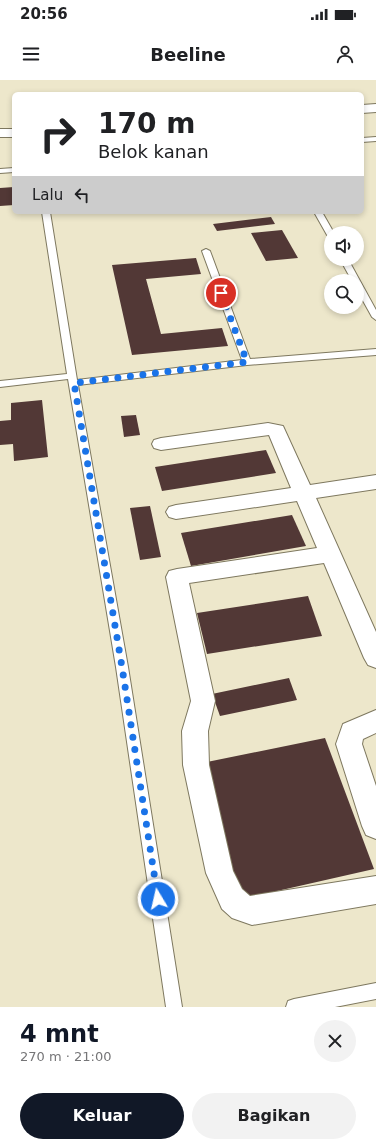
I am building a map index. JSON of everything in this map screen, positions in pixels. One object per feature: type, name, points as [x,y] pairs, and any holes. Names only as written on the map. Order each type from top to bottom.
[{"type":"street","points":[[364,109],[376,108]]},
{"type":"street","points":[[0,134],[12,133]]},
{"type":"street","points":[[161,444],[268,429],[276,430],[305,493],[376,658]]},
{"type":"street","points":[[176,512],[376,482]]},
{"type":"street","points":[[331,554],[177,577],[203,701],[195,731],[196,765],[220,873],[232,899],[242,908],[252,910],[376,890]]},
{"type":"street","points":[[376,721],[352,732],[349,744],[376,826]]},
{"type":"lane","points":[[364,140],[376,139]]},
{"type":"lane","points":[[0,171],[12,170]]},
{"type":"lane","points":[[46,214],[122,667],[174,1007]]},
{"type":"lane","points":[[319,214],[326,226]]},
{"type":"lane","points":[[206,251],[247,362]]},
{"type":"lane","points":[[364,294],[374,309],[376,317]]},
{"type":"lane","points":[[0,384],[73,379],[247,362],[376,352]]},
{"type":"lane","points":[[294,1007],[376,991]]},
{"type":"building","points":[[12,187],[12,205],[0,206],[0,188]]},
{"type":"building","points":[[271,217],[275,224],[217,231],[213,224]]},
{"type":"building","points":[[282,230],[298,258],[266,261],[251,233]]},
{"type":"building","points":[[196,258],[201,274],[146,279],[161,334],[222,328],[228,346],[132,355],[112,265]]},
{"type":"building","points":[[42,400],[48,457],[14,461],[13,444],[0,445],[0,421],[11,420],[11,403]]},
{"type":"building","points":[[136,415],[140,435],[124,437],[121,416]]},
{"type":"building","points":[[266,450],[276,473],[162,491],[155,467]]},
{"type":"building","points":[[150,506],[161,557],[140,560],[130,508]]},
{"type":"building","points":[[292,515],[306,546],[191,566],[181,533]]},
{"type":"building","points":[[308,596],[322,636],[207,654],[197,613]]},
{"type":"building","points":[[289,678],[297,700],[220,716],[212,694]]},
{"type":"building","points":[[325,738],[374,869],[238,900],[202,763]]},
{"type":"route","points":[[158,899],[122,667],[74,383],[247,362],[221,293]]}]
